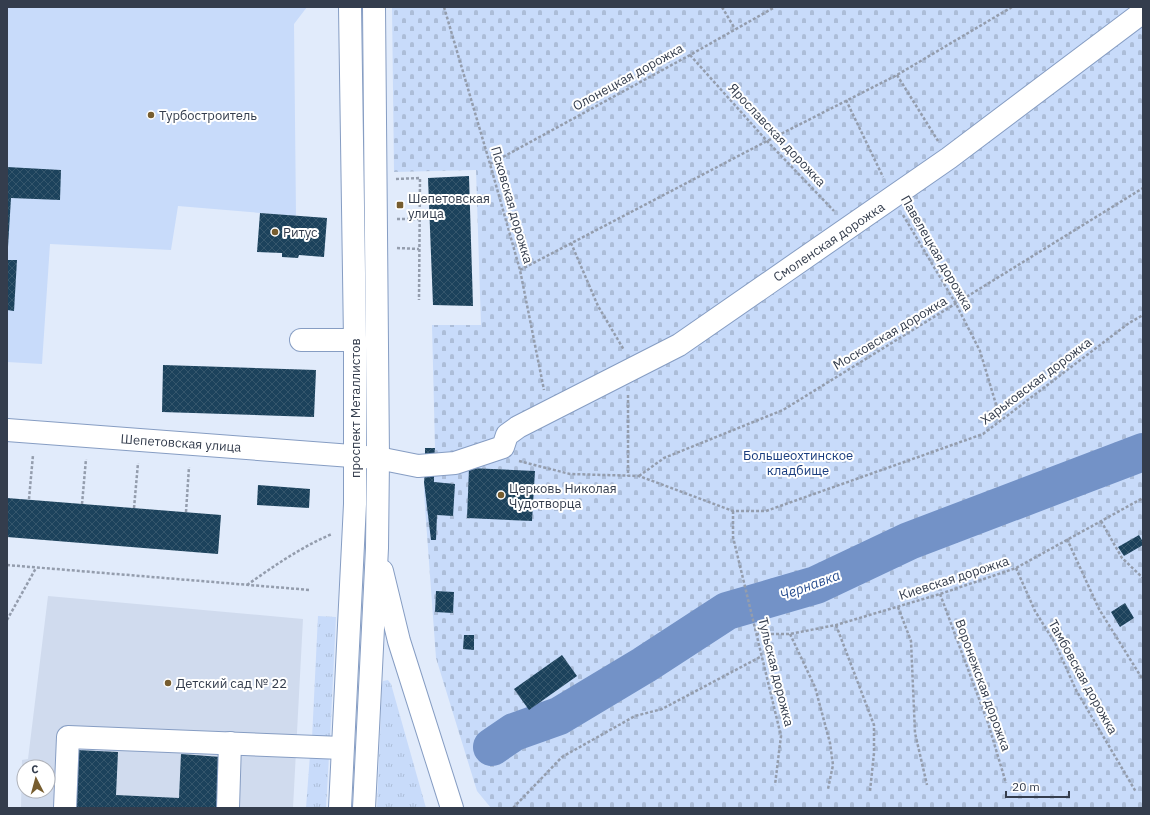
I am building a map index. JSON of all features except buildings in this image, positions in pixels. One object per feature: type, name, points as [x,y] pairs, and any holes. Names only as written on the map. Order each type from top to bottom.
[{"type":"street","name":"проспект Металлистов","points":[[340,808],[352,560],[355,456],[355,340],[350,7]]},
{"type":"street","name":"проспект Металлистов","points":[[364,808],[376,548],[378,458],[374,7]]},
{"type":"street","name":"Смоленская дорожка","points":[[503,447],[507,435],[518,427],[679,344],[893,198],[1143,12]]},
{"type":"street","points":[[301,340],[355,340]]},
{"type":"street","points":[[7,414],[14,430]]},
{"type":"street","name":"Шепетовская улица","points":[[14,430],[378,458],[418,466],[455,463],[503,447]]},
{"type":"street","points":[[376,548],[399,641],[452,808]]},
{"type":"street","points":[[65,808],[68,737],[342,748]]},
{"type":"street","points":[[228,808],[230,743]]},
{"type":"path","name":"Псковская дорожка","points":[[444,7],[520,270],[548,412]]},
{"type":"path","points":[[722,7],[735,29]]},
{"type":"path","name":"Олонецкая дорожка","points":[[490,164],[775,7]]},
{"type":"path","points":[[520,270],[767,140],[897,75],[1012,7]]},
{"type":"path","name":"Ярославская дорожка","points":[[690,55],[767,140],[850,227]]},
{"type":"path","points":[[897,75],[948,158]]},
{"type":"path","name":"Павелецкая дорожка","points":[[846,100],[893,198],[956,304],[980,351],[1001,421]]},
{"type":"path","points":[[393,179],[420,178],[419,300]]},
{"type":"path","name":"Московская дорожка","points":[[639,476],[664,458],[783,410],[1143,188]]},
{"type":"path","points":[[393,219],[419,219]]},
{"type":"path","points":[[570,243],[598,306],[631,369],[628,476]]},
{"type":"path","points":[[392,248],[419,249]]},
{"type":"path","name":"Харьковская дорожка","points":[[503,447],[515,460],[570,474],[639,476],[733,511],[766,511],[983,434],[1129,323],[1143,315]]},
{"type":"path","points":[[29,500],[33,455]]},
{"type":"path","points":[[82,504],[86,459]]},
{"type":"path","points":[[134,508],[138,463]]},
{"type":"path","points":[[186,512],[189,467]]},
{"type":"path","name":"Киевская дорожка","points":[[756,634],[790,634],[836,625],[940,594],[1016,568],[1143,498]]},
{"type":"path","name":"Тульская дорожка","points":[[733,511],[733,537],[781,736],[775,785]]},
{"type":"path","points":[[1101,521],[1122,558],[1143,578]]},
{"type":"path","points":[[247,585],[284,559],[314,541],[334,533]]},
{"type":"path","points":[[1067,539],[1099,609],[1143,680]]},
{"type":"path","points":[[7,565],[310,590]]},
{"type":"path","points":[[7,620],[36,568]]},
{"type":"path","name":"Тамбовская дорожка","points":[[1016,568],[1035,611],[1055,643],[1076,690],[1136,792]]},
{"type":"path","name":"Воронежская дорожка","points":[[940,594],[988,723],[1006,783]]},
{"type":"path","points":[[898,607],[911,641],[915,733],[927,785]]},
{"type":"path","points":[[836,625],[874,725],[874,753],[870,791]]},
{"type":"path","points":[[790,634],[815,688],[830,743],[833,765],[828,789]]},
{"type":"path","points":[[513,808],[562,757],[635,716],[662,709],[762,656]]},
{"type":"shaded area","name":"Детский сад № 22","points":[[48,596],[303,619],[293,808],[21,808],[21,799],[56,799],[56,759],[28,759]]},
{"type":"green space","name":"Турбостроитель","points":[[7,7],[307,7],[294,24],[296,216],[178,206],[171,250],[50,244],[42,364],[7,362]]},
{"type":"green space","name":"Большеохтинское кладбище","points":[[392,7],[1143,7],[1143,808],[491,808],[477,791],[436,658],[424,493],[425,448],[435,448],[432,325],[481,325],[476,170],[394,172]]},
{"type":"green space","points":[[318,616],[336,617],[330,740],[312,739]]},
{"type":"green space","points":[[388,680],[391,684],[426,808],[377,808],[382,685],[383,681]]},
{"type":"green space","points":[[310,755],[329,756],[326,808],[306,808]]},
{"type":"waterway","name":"Чернавка","points":[[492,747],[514,732],[559,716],[644,665],[727,611],[816,585],[909,541],[1143,452]]},
{"type":"place","name":"Турбостроитель","points":[[151,115]]},
{"type":"place","name":"Шепетовская улица","points":[[400,205]]},
{"type":"place","name":"Ритус","points":[[275,232]]},
{"type":"place","name":"Церковь Николая Чудотворца","points":[[501,495]]},
{"type":"place","name":"Детский сад № 22","points":[[168,683]]}]
